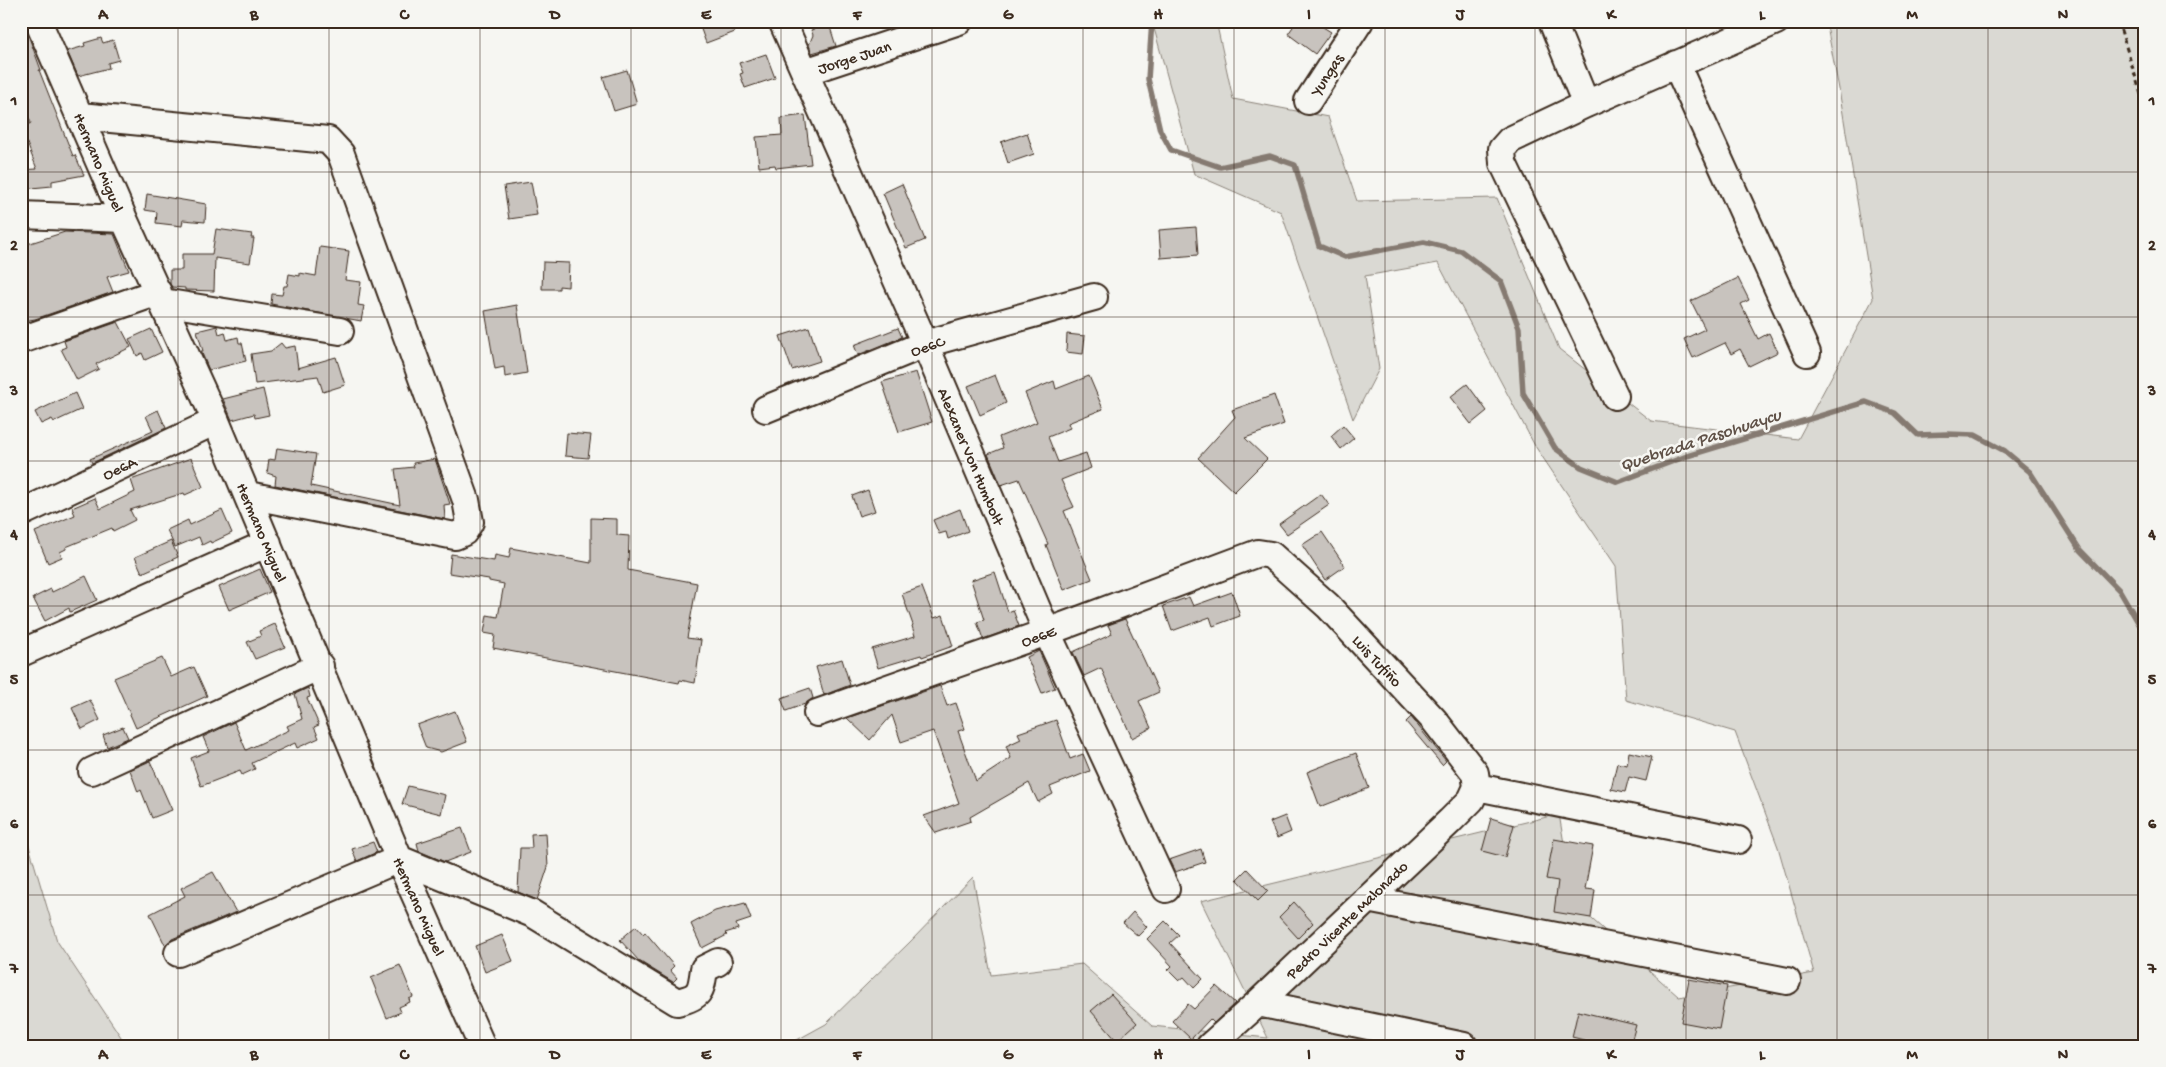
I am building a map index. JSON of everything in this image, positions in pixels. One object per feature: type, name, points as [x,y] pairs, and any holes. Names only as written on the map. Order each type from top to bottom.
[{"type":"street","name":"Hermano Miguel","points":[[38,21],[124,219],[216,421],[320,666],[399,859],[482,1046]]},
{"type":"street","name":"Alexaner Von Humbolt","points":[[782,21],[925,344],[1047,632],[1166,889]]},
{"type":"street","name":"Jorge Juan","points":[[805,72],[959,21]]},
{"type":"street","name":"Yungas","points":[[1308,101],[1360,21]]},
{"type":"street","points":[[1552,21],[1586,104]]},
{"type":"street","points":[[1615,396],[1503,163],[1502,149],[1510,140],[1586,104],[1776,21]]},
{"type":"street","points":[[1676,64],[1807,353]]},
{"type":"street","points":[[80,116],[328,140],[335,147],[340,154],[456,472],[466,500],[470,522],[464,532],[455,536],[248,495]]},
{"type":"street","points":[[21,215],[124,219]]},
{"type":"street","points":[[21,340],[161,297],[340,331]]},
{"type":"street","name":"Oe6C","points":[[766,409],[925,344],[1094,297]]},
{"type":"street","name":"Oe6A","points":[[21,512],[216,421]]},
{"type":"street","points":[[21,654],[268,544]]},
{"type":"street","name":"Oe6E","points":[[817,713],[1047,632],[1258,553]]},
{"type":"street","name":"Luis Tufiño","points":[[1258,553],[1271,555],[1328,606],[1434,720],[1475,773],[1478,787]]},
{"type":"street","points":[[92,771],[320,666]]},
{"type":"street","points":[[1478,787],[1738,840]]},
{"type":"street","name":"Pedro Vicente Malonado","points":[[1210,1046],[1450,821],[1471,800],[1478,787]]},
{"type":"street","points":[[178,953],[399,859],[533,914],[677,1002],[692,999],[702,990],[704,969],[718,962]]},
{"type":"street","points":[[1367,899],[1787,981]]},
{"type":"street","points":[[1258,1003],[1464,1046]]},
{"type":"path","points":[[2118,21],[2145,107]]},
{"type":"shaded area","points":[[1152,21],[1216,21],[1233,99],[1328,117],[1357,201],[1497,198],[1559,349],[1651,421],[1798,439],[1873,299],[1826,21],[2145,21],[2145,1046],[786,1046],[826,1024],[973,877],[991,975],[1082,964],[1152,1026],[1268,1038],[1201,901],[1559,814],[1574,903],[1679,997],[1814,973],[1778,847],[1735,732],[1626,700],[1616,566],[1535,446],[1438,263],[1365,276],[1379,369],[1353,419],[1281,212],[1194,174]]},
{"type":"shaded area","points":[[21,819],[57,941],[127,1046],[21,1046]]},
{"type":"building","points":[[21,21],[23,21],[41,70],[39,70],[73,156],[75,155],[84,175],[52,181],[52,186],[21,189],[21,170],[37,169],[21,128],[31,123],[21,100]]},
{"type":"building","points":[[698,21],[731,21],[735,32],[706,43]]},
{"type":"building","points":[[1297,21],[1327,21],[1323,27],[1331,32],[1315,54],[1288,34]]},
{"type":"building","points":[[829,24],[836,46],[812,53],[809,45],[813,35],[811,30]]},
{"type":"building","points":[[101,38],[103,43],[113,40],[119,60],[108,63],[109,68],[78,76],[67,51],[85,46],[84,43]]},
{"type":"building","points":[[766,54],[775,78],[745,88],[740,74],[743,73],[739,63]]},
{"type":"building","points":[[627,70],[637,104],[614,111],[603,77]]},
{"type":"building","points":[[805,115],[811,164],[776,168],[775,165],[759,167],[756,137],[782,135],[781,118]]},
{"type":"building","points":[[1027,133],[1034,154],[1008,163],[1001,142]]},
{"type":"building","points":[[531,182],[537,215],[509,219],[504,186]]},
{"type":"building","points":[[902,184],[925,240],[906,248],[883,193]]},
{"type":"building","points":[[147,194],[206,204],[205,222],[183,220],[182,226],[156,223],[157,212],[145,210]]},
{"type":"building","points":[[1196,227],[1198,255],[1161,258],[1159,230]]},
{"type":"building","points":[[216,229],[252,234],[251,238],[254,238],[250,263],[215,258],[214,291],[185,290],[185,288],[172,287],[170,284],[170,270],[182,270],[182,254],[212,254]]},
{"type":"building","points":[[65,232],[114,234],[129,271],[107,277],[113,292],[35,319],[24,321],[21,311],[21,246]]},
{"type":"building","points":[[320,247],[349,251],[345,280],[361,282],[358,305],[364,306],[361,321],[271,304],[272,294],[282,295],[284,286],[287,286],[289,274],[300,276],[300,273],[316,276]]},
{"type":"building","points":[[543,262],[569,263],[568,287],[559,286],[559,289],[542,289]]},
{"type":"building","points":[[1738,278],[1749,300],[1741,304],[1758,339],[1769,333],[1778,352],[1749,366],[1740,349],[1731,354],[1725,343],[1693,358],[1684,339],[1705,329],[1691,301]]},
{"type":"building","points":[[517,305],[527,373],[505,377],[504,367],[495,369],[485,311]]},
{"type":"building","points":[[118,322],[131,347],[96,364],[99,369],[77,380],[61,349],[66,347],[64,341]]},
{"type":"building","points":[[217,326],[219,334],[225,332],[227,340],[238,337],[239,343],[242,343],[246,361],[209,370],[201,351],[203,351],[197,331]]},
{"type":"building","points":[[809,327],[820,361],[792,370],[780,336]]},
{"type":"building","points":[[898,328],[902,337],[858,355],[854,345]]},
{"type":"building","points":[[151,329],[162,352],[145,360],[142,353],[137,356],[129,339]]},
{"type":"building","points":[[1067,334],[1085,336],[1083,354],[1066,352]]},
{"type":"building","points":[[281,343],[285,348],[295,346],[298,368],[336,357],[345,385],[323,392],[318,376],[255,384],[251,354],[271,351]]},
{"type":"building","points":[[916,372],[932,422],[899,432],[882,382]]},
{"type":"building","points":[[995,375],[1006,403],[980,415],[968,386]]},
{"type":"building","points":[[1089,376],[1103,409],[1068,423],[1070,428],[1048,437],[1058,462],[1086,453],[1091,468],[1061,480],[1074,507],[1064,511],[1092,579],[1064,590],[1046,545],[1048,544],[1019,479],[1001,485],[988,454],[1003,448],[999,437],[1037,422],[1025,393],[1054,381],[1056,389]]},
{"type":"building","points":[[1467,384],[1487,411],[1471,424],[1450,397]]},
{"type":"building","points":[[263,389],[269,415],[255,418],[254,414],[232,420],[223,399]]},
{"type":"building","points":[[75,393],[82,409],[54,422],[52,419],[41,424],[35,412]]},
{"type":"building","points":[[1274,395],[1284,424],[1245,438],[1267,459],[1234,492],[1198,458],[1235,417],[1232,410]]},
{"type":"building","points":[[158,410],[166,428],[92,463],[90,459],[153,431],[146,416]]},
{"type":"building","points":[[1343,425],[1354,438],[1341,449],[1331,436]]},
{"type":"building","points":[[567,433],[591,435],[588,458],[565,456]]},
{"type":"building","points":[[277,448],[316,454],[311,486],[400,505],[395,469],[414,467],[413,463],[435,459],[450,504],[444,505],[445,519],[275,485],[276,476],[267,473],[269,459],[275,460]]},
{"type":"building","points":[[191,458],[203,487],[185,495],[184,493],[130,510],[135,520],[113,531],[112,528],[66,547],[66,549],[60,552],[62,557],[48,563],[35,532],[75,515],[72,508],[95,498],[100,509],[135,492],[131,480]]},
{"type":"building","points":[[868,490],[875,511],[859,516],[852,496]]},
{"type":"building","points":[[1321,494],[1329,505],[1287,534],[1279,524]]},
{"type":"building","points":[[960,509],[968,531],[948,539],[946,532],[939,534],[933,520]]},
{"type":"building","points":[[222,510],[232,533],[211,543],[210,541],[202,545],[199,537],[175,547],[167,530],[188,520],[190,525]]},
{"type":"building","points":[[591,518],[617,519],[617,535],[629,536],[628,570],[697,583],[687,638],[701,640],[695,683],[680,680],[679,683],[493,648],[495,635],[484,633],[487,615],[498,617],[504,584],[489,581],[489,579],[449,573],[451,554],[494,561],[495,555],[509,558],[511,548],[591,563]]},
{"type":"building","points":[[1322,532],[1345,566],[1325,580],[1302,545]]},
{"type":"building","points":[[171,541],[178,557],[142,573],[135,557]]},
{"type":"building","points":[[260,569],[270,592],[229,610],[219,587]]},
{"type":"building","points":[[995,572],[1008,612],[1013,610],[1019,626],[983,639],[977,622],[984,620],[971,580]]},
{"type":"building","points":[[86,576],[97,600],[70,612],[69,608],[45,621],[33,598],[51,589],[52,592]]},
{"type":"building","points":[[922,587],[934,618],[943,615],[953,646],[922,657],[921,655],[878,668],[872,649],[915,636],[902,594]]},
{"type":"building","points":[[1232,592],[1240,616],[1213,626],[1210,617],[1172,631],[1163,606],[1189,597],[1193,606]]},
{"type":"building","points":[[1125,619],[1159,692],[1139,701],[1151,728],[1132,738],[1101,668],[1084,676],[1073,652],[1112,634],[1108,625]]},
{"type":"building","points":[[275,624],[285,647],[255,659],[247,642],[261,636],[259,631]]},
{"type":"building","points":[[1039,651],[1055,688],[1042,693],[1027,657]]},
{"type":"building","points":[[162,658],[171,677],[194,667],[207,696],[136,728],[114,678]]},
{"type":"building","points":[[842,659],[850,685],[824,695],[816,667]]},
{"type":"building","points":[[940,686],[947,706],[956,703],[965,729],[958,731],[976,781],[1011,758],[1006,746],[1021,739],[1018,733],[1056,720],[1070,759],[1083,754],[1090,771],[1050,787],[1053,794],[1038,802],[1029,783],[970,817],[971,821],[936,833],[924,816],[959,803],[933,731],[901,742],[892,715],[870,740],[847,718]]},
{"type":"building","points":[[308,688],[310,697],[307,698],[319,725],[314,727],[319,738],[297,748],[295,743],[252,763],[255,769],[242,775],[240,771],[201,786],[191,758],[209,751],[203,737],[234,722],[246,750],[289,730],[287,726],[302,719],[295,694]]},
{"type":"building","points":[[810,688],[813,698],[805,704],[786,711],[781,698]]},
{"type":"building","points":[[90,700],[100,720],[82,729],[72,708]]},
{"type":"building","points":[[455,711],[467,742],[441,752],[426,748],[417,725]]},
{"type":"building","points":[[1411,717],[1446,761],[1442,765],[1406,722]]},
{"type":"building","points":[[123,727],[128,738],[107,747],[103,735]]},
{"type":"building","points":[[1629,752],[1652,757],[1646,781],[1629,777],[1625,792],[1611,789],[1617,763],[1627,765]]},
{"type":"building","points":[[1356,753],[1369,788],[1320,807],[1307,772]]},
{"type":"building","points":[[150,761],[172,810],[152,818],[141,790],[138,792],[130,770]]},
{"type":"building","points":[[408,786],[445,795],[441,814],[402,804]]},
{"type":"building","points":[[1285,816],[1291,832],[1277,838],[1270,822]]},
{"type":"building","points":[[1491,818],[1514,825],[1505,857],[1482,851]]},
{"type":"building","points":[[462,828],[471,852],[445,862],[419,851],[417,843]]},
{"type":"building","points":[[546,833],[548,867],[537,900],[518,892],[520,848],[532,848],[531,834]]},
{"type":"building","points":[[1554,839],[1593,846],[1585,889],[1595,890],[1591,918],[1554,912],[1558,881],[1546,879]]},
{"type":"building","points":[[373,842],[377,852],[357,861],[352,849]]},
{"type":"building","points":[[1201,849],[1205,862],[1175,872],[1169,860]]},
{"type":"building","points":[[1247,869],[1268,891],[1258,901],[1237,879]]},
{"type":"building","points":[[213,872],[236,912],[172,939],[165,945],[150,914],[185,896],[181,888]]},
{"type":"building","points":[[1294,902],[1313,923],[1298,938],[1279,917]]},
{"type":"building","points":[[745,903],[751,919],[736,924],[738,929],[725,933],[727,935],[702,948],[691,924],[715,911]]},
{"type":"building","points":[[1133,912],[1147,927],[1138,936],[1123,923]]},
{"type":"building","points":[[1165,921],[1179,935],[1170,943],[1203,979],[1194,988],[1184,977],[1179,981],[1168,970],[1172,966],[1147,939]]},
{"type":"building","points":[[636,926],[643,934],[645,932],[674,966],[670,970],[677,978],[673,982],[639,961],[620,940]]},
{"type":"building","points":[[502,935],[513,961],[485,972],[475,946]]},
{"type":"building","points":[[400,965],[413,997],[409,999],[410,1002],[399,1007],[401,1012],[387,1018],[371,978]]},
{"type":"building","points":[[1689,979],[1727,986],[1719,1029],[1681,1022]]},
{"type":"building","points":[[1216,986],[1235,1003],[1214,1023],[1210,1019],[1191,1039],[1172,1021],[1188,1004],[1194,1009]]},
{"type":"building","points":[[1111,994],[1137,1023],[1117,1041],[1091,1011]]},
{"type":"building","points":[[1578,1011],[1636,1025],[1630,1046],[1608,1046],[1572,1037]]},
{"type":"waterway","name":"Quebrada Pasohuaycu","points":[[1152,21],[1148,79],[1160,130],[1171,150],[1220,167],[1270,156],[1295,165],[1319,246],[1345,257],[1424,242],[1461,251],[1501,281],[1519,328],[1523,393],[1555,448],[1581,467],[1618,482],[1687,456],[1866,402],[1895,413],[1918,435],[1975,435],[2005,451],[2030,472],[2080,550],[2120,591],[2145,634]]}]
